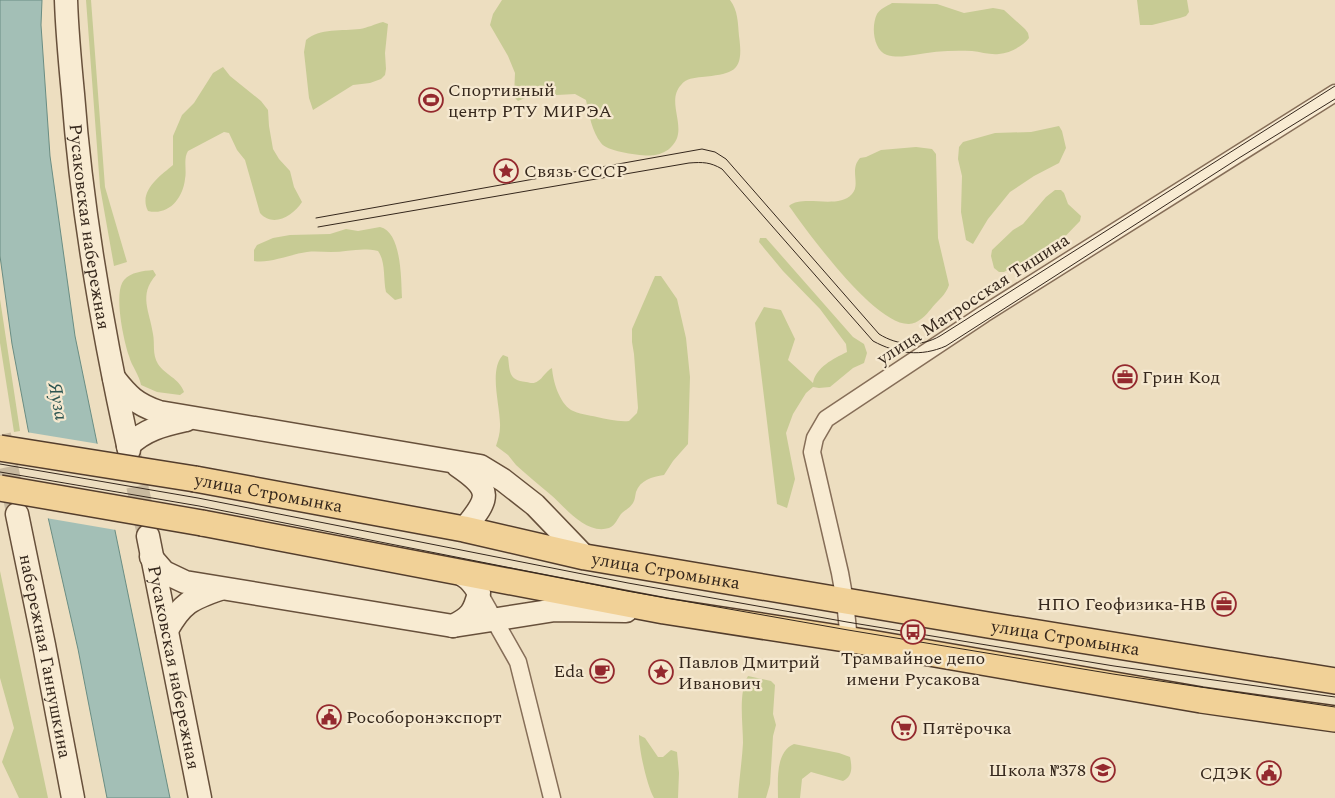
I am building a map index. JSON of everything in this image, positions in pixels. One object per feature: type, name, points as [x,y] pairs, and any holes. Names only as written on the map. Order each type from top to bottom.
[{"type":"main road","name":"Русаковская набережная","points":[[66,0],[66,24],[78,156],[88,230],[114,378],[129,448],[137,437],[156,427],[195,418]]},
{"type":"main road","points":[[114,378],[127,396],[147,408],[159,412],[480,466],[503,480],[535,505],[585,557]]},
{"type":"main road","name":"улица Стромынка","points":[[0,448],[195,479],[464,529],[585,557],[1335,681]]},
{"type":"main road","points":[[451,461],[480,482],[484,490],[482,506],[464,529]]},
{"type":"main road","points":[[0,488],[202,522],[664,611],[849,640],[1201,700],[1335,719]]},
{"type":"main road","name":"набережная Ганнушкина","points":[[17,514],[73,798]]},
{"type":"main road","name":"Русаковская набережная","points":[[200,798],[150,546],[164,572],[185,582],[220,589]]},
{"type":"main road","points":[[451,570],[465,575],[479,592],[476,606],[471,615],[453,626]]},
{"type":"main road","points":[[166,630],[183,605],[220,589],[453,626],[555,610],[664,611]]},
{"type":"street","name":"улица Матросская Тишина","points":[[849,640],[845,601],[812,452],[815,438],[826,419],[984,314],[1335,93]]},
{"type":"street","points":[[479,592],[518,662],[552,798]]},
{"type":"green space","points":[[86,0],[91,0],[105,187],[127,262],[114,266],[100,187]]},
{"type":"green space","points":[[502,0],[730,0],[735,8],[737,17],[740,57],[738,64],[730,72],[690,79],[681,85],[675,99],[678,124],[677,139],[672,146],[660,154],[650,155],[618,151],[601,143],[593,128],[586,100],[575,94],[539,96],[534,94],[518,101],[514,97],[515,73],[508,56],[490,25],[493,14]]},
{"type":"green space","points":[[1137,0],[1187,0],[1189,12],[1186,16],[1180,18],[1152,25],[1140,25]]},
{"type":"green space","points":[[892,3],[937,4],[964,13],[993,8],[1004,10],[1025,29],[1029,38],[1016,49],[999,54],[958,51],[901,56],[887,55],[882,52],[876,43],[874,25],[878,12]]},
{"type":"green space","points":[[383,22],[388,24],[385,75],[381,79],[370,83],[353,85],[313,110],[309,98],[304,52],[306,40],[311,36],[324,32],[360,29]]},
{"type":"green space","points":[[223,67],[230,76],[261,101],[268,110],[273,149],[290,171],[294,187],[302,202],[288,216],[271,220],[260,213],[245,160],[237,150],[229,133],[224,132],[188,151],[184,186],[174,204],[162,211],[148,211],[146,197],[148,191],[157,179],[173,165],[173,136],[182,115],[194,103],[213,73]]},
{"type":"green space","points":[[1059,126],[1066,148],[1059,163],[1034,176],[1010,192],[988,219],[973,244],[966,240],[961,212],[962,176],[958,159],[959,147],[963,142],[995,133],[1031,132]]},
{"type":"green space","points":[[916,147],[932,149],[936,154],[938,238],[949,285],[944,295],[919,321],[909,324],[895,320],[879,310],[861,294],[827,256],[789,206],[803,201],[830,202],[846,199],[852,194],[856,186],[855,167],[860,158],[881,150]]},
{"type":"green space","points":[[1055,190],[1061,190],[1064,193],[1068,204],[1081,216],[1080,221],[1052,250],[1030,258],[1004,272],[999,272],[994,268],[991,256],[992,250],[1013,230],[1023,224],[1046,197]]},
{"type":"green space","points":[[380,227],[393,238],[399,258],[402,298],[395,300],[386,292],[383,265],[378,251],[366,249],[310,252],[260,262],[254,261],[254,250],[257,245],[273,238],[290,235],[330,234],[346,229],[358,231]]},
{"type":"green space","points":[[760,238],[766,238],[853,337],[864,344],[867,353],[864,363],[853,368],[830,387],[813,387],[806,393],[793,414],[786,433],[795,479],[787,508],[777,504],[755,323],[764,307],[781,310],[795,339],[788,360],[813,383],[821,368],[847,352],[846,344],[820,309],[783,271],[759,242]]},
{"type":"green space","points":[[153,270],[156,275],[151,282],[146,297],[154,338],[155,356],[161,368],[182,387],[184,392],[180,395],[157,392],[141,385],[130,360],[120,317],[119,295],[124,280],[137,272]]},
{"type":"green space","points":[[655,276],[661,276],[677,299],[686,338],[690,377],[688,444],[664,475],[651,478],[640,485],[633,503],[613,525],[609,528],[592,528],[577,519],[496,446],[499,436],[500,419],[496,390],[496,370],[503,355],[508,357],[511,374],[520,381],[535,383],[552,368],[557,391],[563,402],[571,410],[609,419],[629,421],[637,413],[638,408],[632,329]]},
{"type":"green space","points":[[0,299],[20,431],[14,432],[0,343]]},
{"type":"green space","points":[[0,571],[48,798],[19,798],[2,762],[14,728],[0,678]]},
{"type":"green space","points":[[748,676],[771,681],[775,685],[773,714],[776,725],[773,736],[770,784],[766,798],[738,798],[743,743],[742,699]]},
{"type":"green space","points":[[639,735],[645,738],[658,757],[663,757],[671,750],[677,752],[679,773],[678,798],[654,798],[644,768]]},
{"type":"green space","points":[[794,744],[850,757],[851,768],[849,777],[843,781],[811,772],[802,779],[800,798],[778,798],[778,776],[783,753]]},
{"type":"water","name":"Яуза","points":[[0,0],[42,0],[41,25],[50,156],[75,336],[170,798],[107,798],[78,649],[28,429],[12,344],[0,256]]},
{"type":"pier","points":[[26,432],[99,444],[116,530],[46,518]]},
{"type":"tunnel","points":[[0,435],[16,507]]},
{"type":"tunnel","points":[[130,454],[147,530]]},
{"type":"tram line","points":[[316,218],[702,149],[715,152],[726,159],[879,334],[902,343],[925,342],[940,336],[1335,86]]},
{"type":"tram line","points":[[318,227],[689,163],[710,164],[722,169],[873,341],[900,351],[927,352],[946,346],[1239,158],[1335,99]]},
{"type":"tram line","points":[[0,464],[198,498],[628,583],[847,622],[1114,666],[1335,697]]},
{"type":"tram line","points":[[0,472],[199,506],[627,591],[848,630],[1113,674],[1335,707]]},
{"type":"place","name":"Спортивный центр РТУ МИРЭА","points":[[431,100]]},
{"type":"place","name":"Связь СССР","points":[[506,171]]},
{"type":"place","name":"Грин Код","points":[[1125,377]]},
{"type":"place","name":"НПО Геофизика-НВ","points":[[1224,604]]},
{"type":"place","name":"Трамвайное депо имени Русакова","points":[[913,632]]},
{"type":"place","name":"Eda","points":[[602,671]]},
{"type":"place","name":"Павлов Дмитрий Иванович","points":[[661,672]]},
{"type":"place","name":"Рособоронэкспорт","points":[[329,717]]},
{"type":"place","name":"Пятёрочка","points":[[904,728]]},
{"type":"place","name":"Школа №378","points":[[1103,770]]},
{"type":"place","name":"СДЭК","points":[[1269,773]]}]
